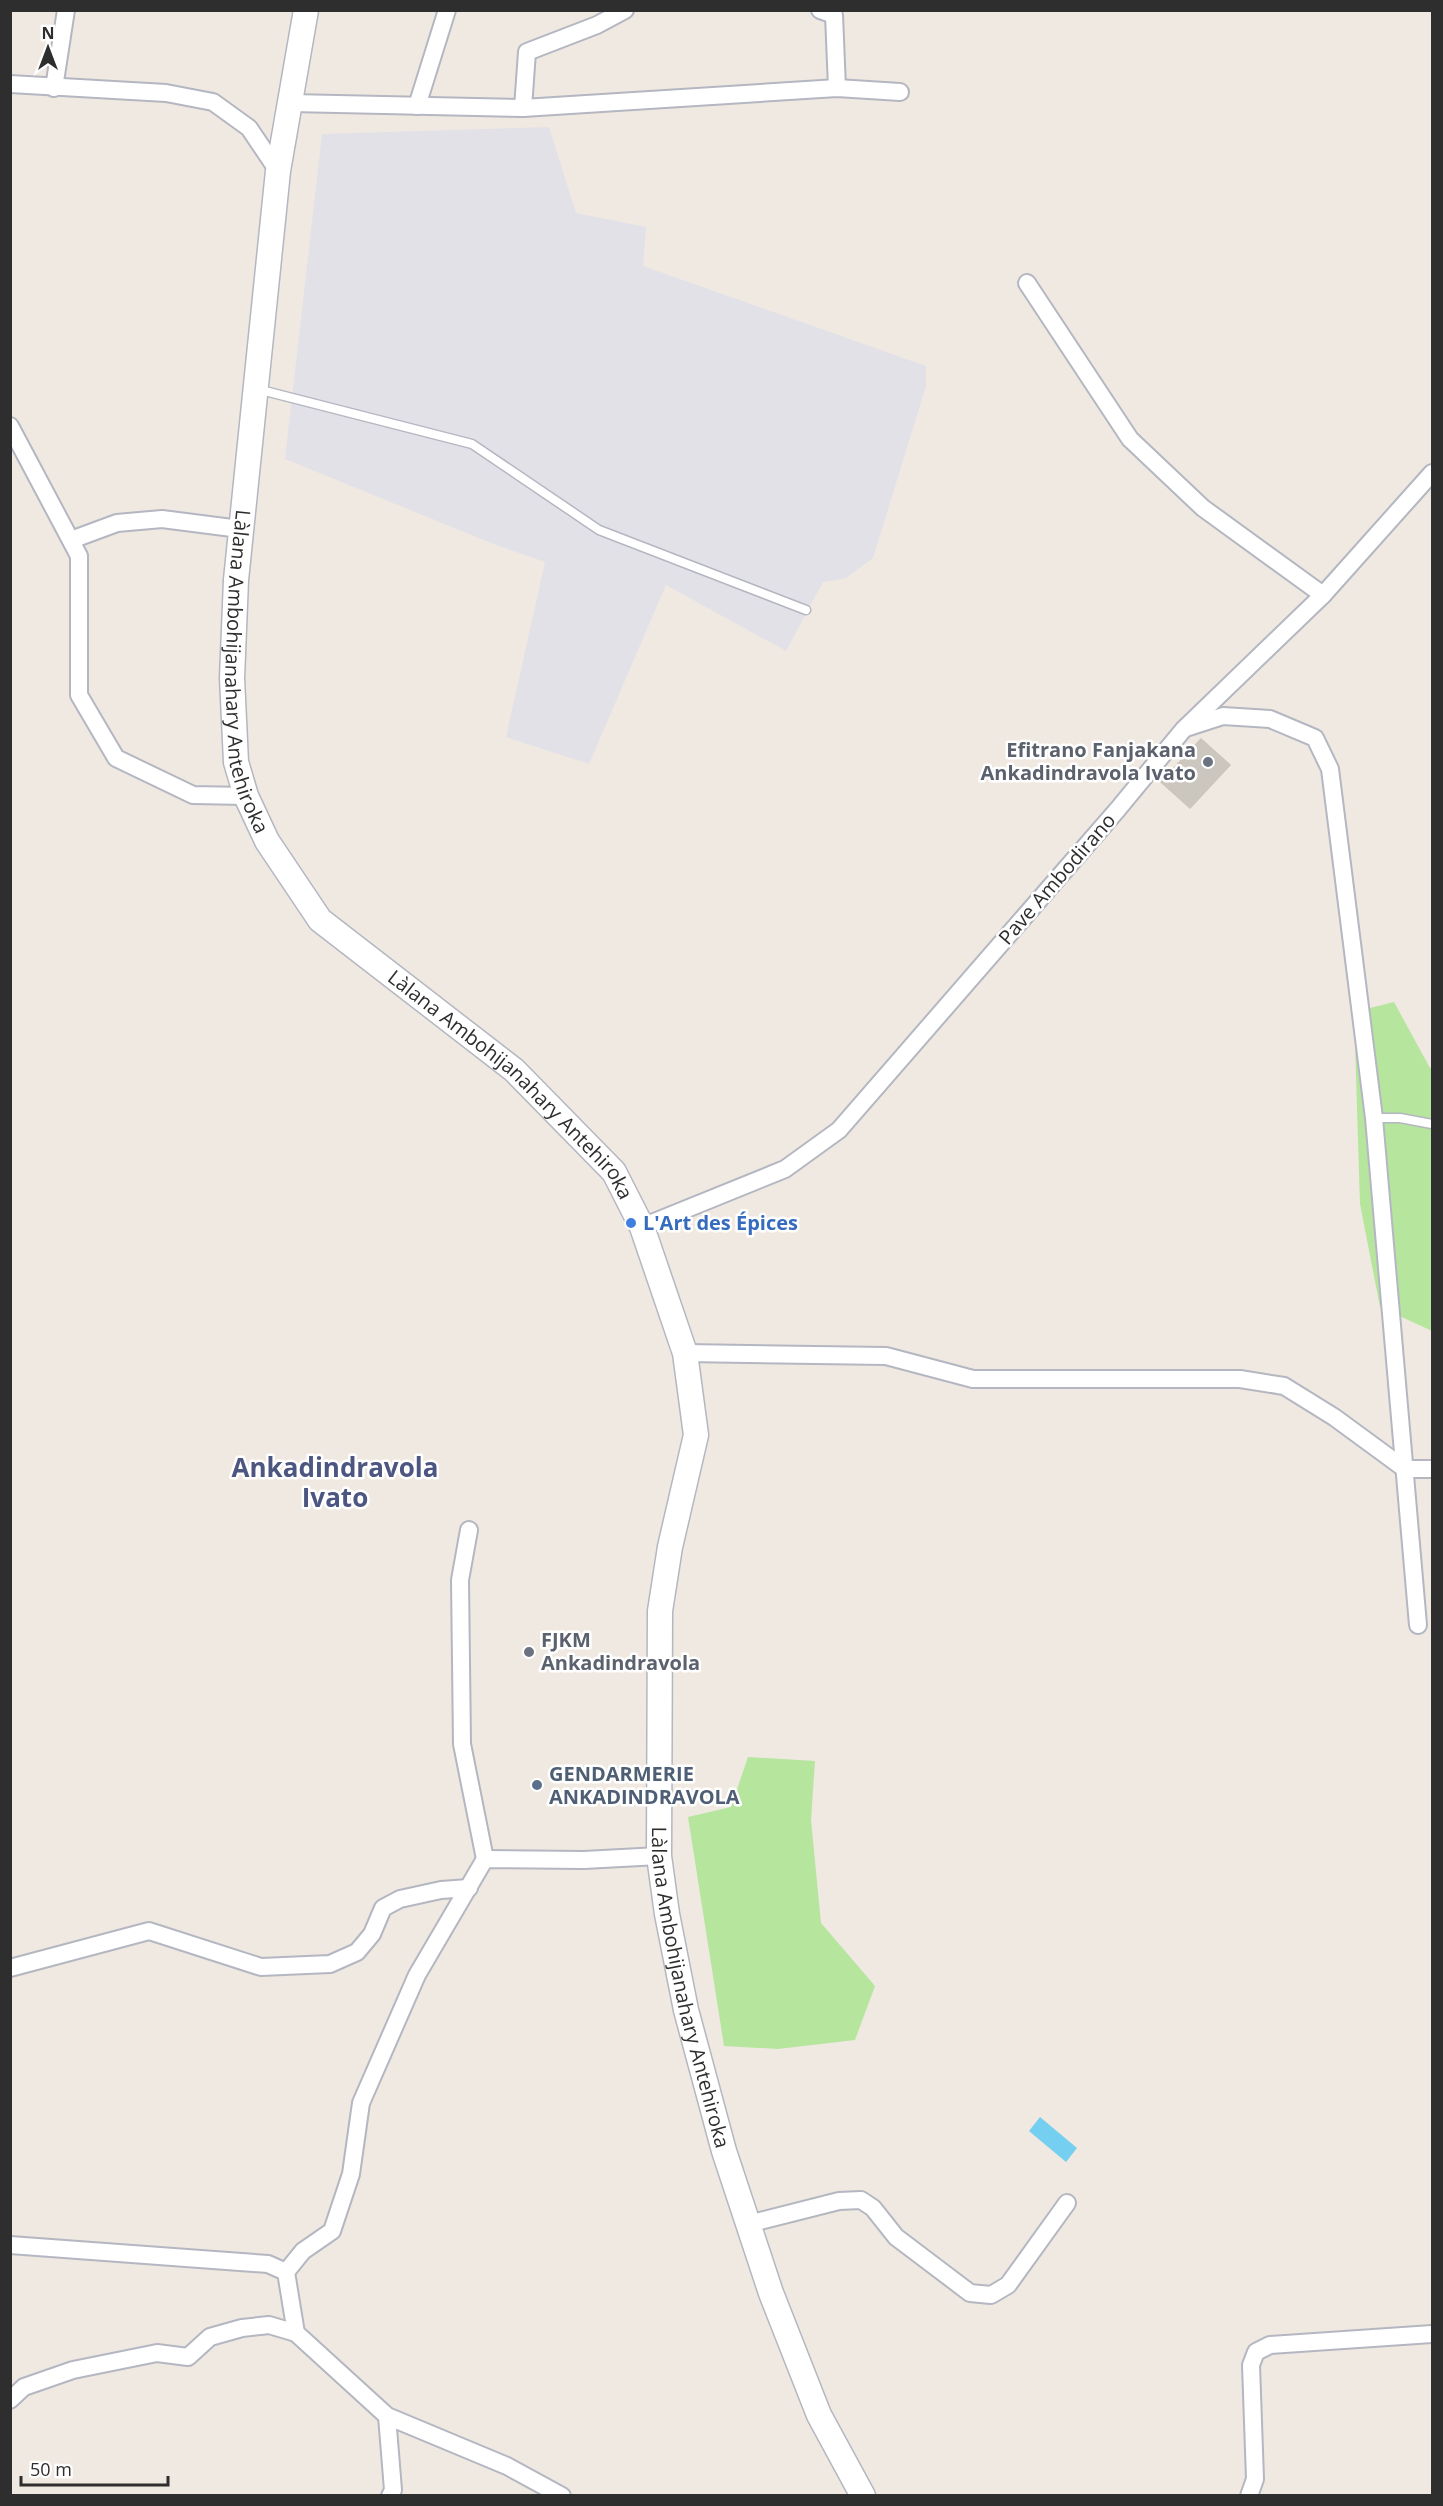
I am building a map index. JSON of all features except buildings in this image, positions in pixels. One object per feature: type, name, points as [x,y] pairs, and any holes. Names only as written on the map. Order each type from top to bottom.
[{"type":"street","points":[[54,88],[66,10]]},
{"type":"street","name":"Làlana Ambohijanahary Antehiroka","points":[[306,10],[278,171],[257,388],[240,529],[232,678],[236,762],[246,796],[267,841],[320,920],[514,1070],[614,1172],[642,1227],[685,1353],[696,1435],[670,1547],[660,1611],[659,1856],[667,1914],[687,2010],[723,2151],[801,2374],[819,2415],[863,2496]]},
{"type":"street","points":[[417,106],[447,10]]},
{"type":"street","points":[[523,108],[527,52],[597,25],[625,10]]},
{"type":"street","points":[[820,10],[834,15],[837,88]]},
{"type":"street","points":[[10,84],[166,93],[213,102],[249,128],[278,171]]},
{"type":"street","points":[[291,103],[523,108],[837,88],[900,92]]},
{"type":"street","points":[[1027,283],[1130,438],[1203,508],[1323,595]]},
{"type":"street","points":[[10,426],[79,556],[79,695],[116,758],[193,795],[246,796]]},
{"type":"street","name":"Pave Ambodirano","points":[[642,1227],[785,1170],[839,1130],[1118,809],[1183,730],[1323,595],[1432,473]]},
{"type":"street","points":[[71,540],[117,523],[162,519],[240,529]]},
{"type":"street","points":[[1183,730],[1223,716],[1270,719],[1315,738],[1330,769],[1374,1118],[1418,1625]]},
{"type":"street","points":[[685,1353],[886,1356],[973,1379],[1240,1379],[1284,1386],[1334,1417],[1405,1469],[1432,1469]]},
{"type":"street","points":[[296,2333],[286,2272],[303,2251],[332,2231],[351,2174],[361,2103],[417,1975],[485,1859],[462,1744],[460,1580],[469,1530]]},
{"type":"street","points":[[485,1859],[584,1860],[659,1856]]},
{"type":"street","points":[[10,1968],[149,1931],[261,1967],[330,1964],[357,1952],[372,1934],[383,1908],[400,1899],[441,1890],[469,1888]]},
{"type":"street","points":[[748,2224],[839,2201],[861,2200],[873,2208],[896,2237],[970,2293],[991,2295],[1008,2285],[1066,2203]]},
{"type":"street","points":[[10,2245],[268,2264],[286,2272]]},
{"type":"street","points":[[10,2400],[24,2387],[74,2370],[157,2354],[188,2357],[210,2337],[242,2328],[269,2325],[296,2333],[387,2416],[507,2466],[562,2496]]},
{"type":"street","points":[[1249,2496],[1255,2479],[1251,2365],[1256,2352],[1270,2345],[1432,2334]]},
{"type":"street","points":[[387,2416],[393,2490],[390,2496]]},
{"type":"lane","points":[[257,388],[472,444],[599,530],[806,610]]},
{"type":"lane","points":[[1374,1118],[1400,1118],[1432,1124]]},
{"type":"shaded area","points":[[549,127],[576,213],[646,227],[643,266],[926,366],[926,386],[873,558],[846,578],[823,582],[786,651],[666,585],[589,764],[506,737],[545,562],[496,545],[285,459],[322,134]]},
{"type":"green space","points":[[1394,1002],[1430,1068],[1432,1067],[1432,1331],[1380,1307],[1360,1204],[1354,1012]]},
{"type":"green space","points":[[748,1757],[815,1761],[811,1820],[821,1923],[875,1986],[855,2040],[778,2049],[724,2046],[688,1817],[731,1807]]},
{"type":"water","points":[[1040,2117],[1077,2148],[1066,2162],[1029,2131]]},
{"type":"place","name":"Efitrano Fanjakana Ankadindravola Ivato","points":[[1208,762]]},
{"type":"place","name":"L'Art des Épices","points":[[631,1223]]},
{"type":"place","name":"FJKM Ankadindravola","points":[[529,1652]]},
{"type":"place","name":"GENDARMERIE ANKADINDRAVOLA","points":[[537,1785]]},
{"type":"district","name":"Ankadindravola Ivato","points":[[335,1483]]}]
